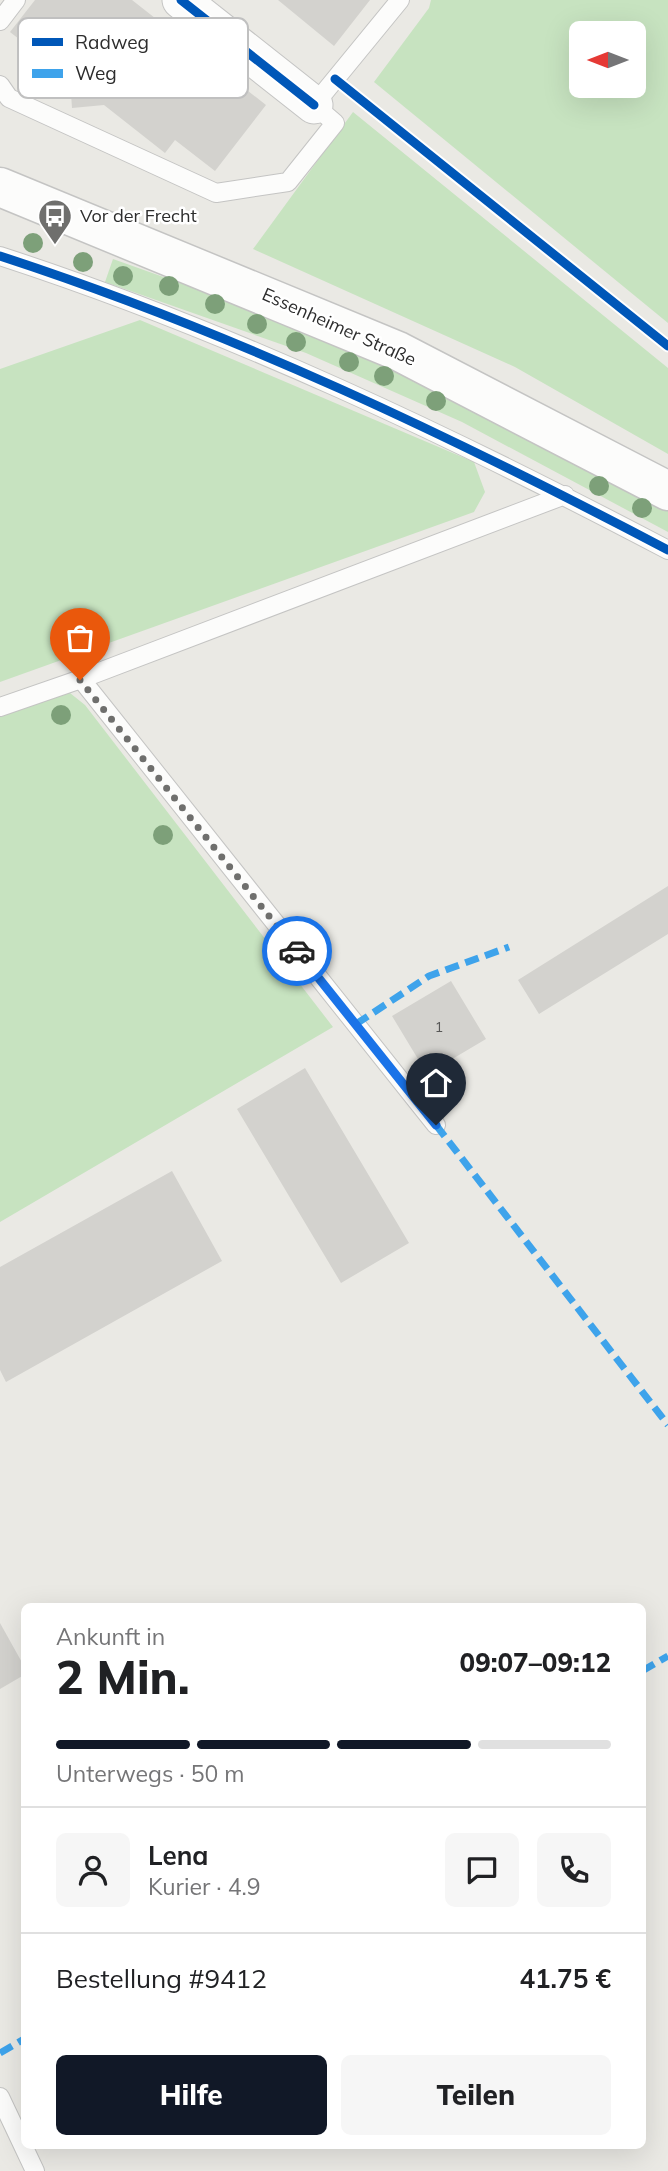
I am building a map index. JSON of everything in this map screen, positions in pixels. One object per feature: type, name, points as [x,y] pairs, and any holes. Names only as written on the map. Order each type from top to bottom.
[{"type":"main road","name":"Essenheimer Straße","points":[[0,187],[398,351],[668,491]]},
{"type":"street","points":[[181,0],[204,18]]},
{"type":"street","points":[[248,53],[314,105]]},
{"type":"lane","points":[[0,21],[16,0]]},
{"type":"lane","points":[[0,85],[9,98],[216,193],[288,182],[335,123],[314,105],[400,0]]},
{"type":"lane","points":[[0,256],[114,294],[287,363],[565,495],[668,550]]},
{"type":"lane","points":[[0,707],[80,680],[565,495]]},
{"type":"lane","points":[[80,680],[436,1125]]},
{"type":"lane","points":[[0,2097],[21,2141]]},
{"type":"lane","points":[[25,2149],[35,2171]]},
{"type":"green space","points":[[431,0],[668,0],[668,323],[374,82],[429,8]]},
{"type":"green space","points":[[353,112],[668,368],[668,454],[515,367],[253,249]]},
{"type":"green space","points":[[113,259],[312,330],[668,505],[668,532],[462,422],[306,353],[105,282]]},
{"type":"green space","points":[[140,320],[474,462],[485,492],[474,512],[0,682],[0,369]]},
{"type":"green space","points":[[55,688],[70,693],[85,705],[333,1027],[0,1222],[0,708]]},
{"type":"building","points":[[35,0],[132,0],[155,18],[21,18]]},
{"type":"building","points":[[278,0],[370,0],[334,46]]},
{"type":"building","points":[[18,22],[18,38],[10,32]]},
{"type":"building","points":[[248,91],[266,105],[215,171],[175,140],[165,153],[104,105],[72,108],[71,98],[248,98]]},
{"type":"building","points":[[668,886],[668,934],[539,1014],[518,980]]},
{"type":"building","points":[[451,981],[486,1039],[427,1074],[392,1016]]},
{"type":"building","points":[[305,1068],[409,1243],[341,1283],[237,1109]]},
{"type":"building","points":[[172,1171],[222,1261],[6,1382],[0,1370],[0,1267]]},
{"type":"building","points":[[0,1623],[21,1661],[21,1677],[0,1689]]},
{"type":"marked path","points":[[356,1024],[429,976],[509,947]]},
{"type":"marked path","points":[[436,1125],[668,1425]]},
{"type":"marked path","points":[[646,1669],[668,1656]]},
{"type":"marked path","points":[[0,2053],[21,2041]]},
{"type":"cycle path","points":[[181,0],[204,18]]},
{"type":"cycle path","points":[[248,53],[314,105]]},
{"type":"cycle path","points":[[335,79],[668,346]]},
{"type":"cycle path","points":[[0,256],[87,286],[257,352],[423,427],[668,550]]},
{"type":"way so far","points":[[80,680],[297,951]]},
{"type":"place","name":"Vor der Frecht","points":[[55,246]]},
{"type":"route","points":[[297,951],[436,1125]]}]
